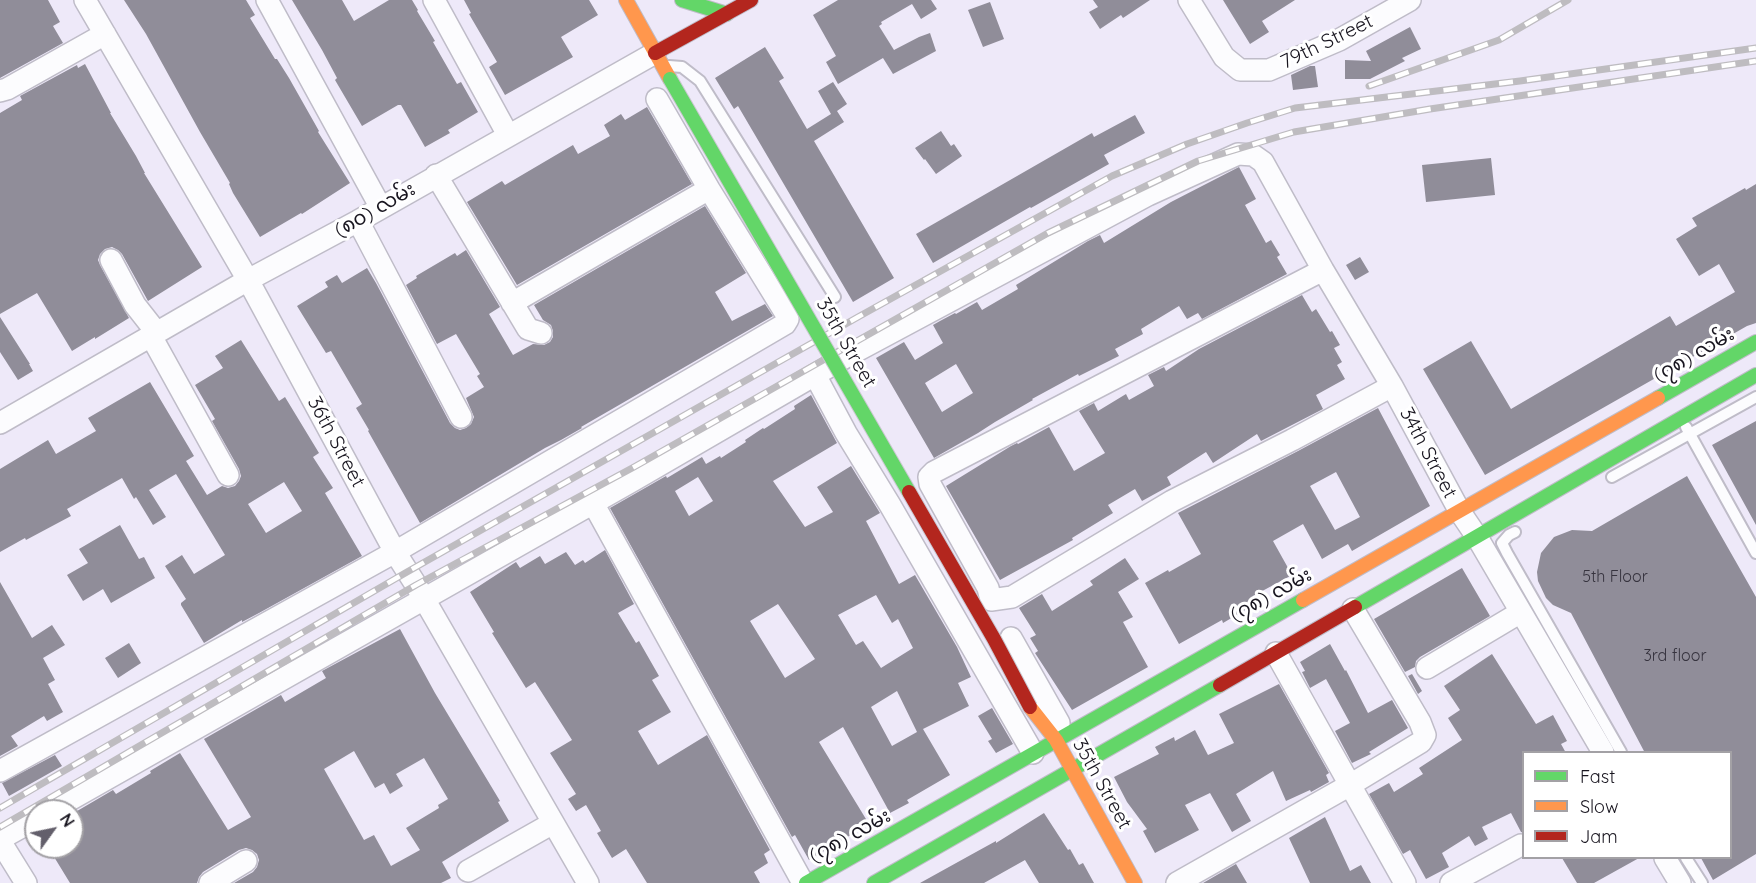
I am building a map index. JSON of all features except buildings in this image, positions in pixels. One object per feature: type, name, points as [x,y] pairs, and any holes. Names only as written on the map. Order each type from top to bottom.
[{"type":"main road","name":"35th Street","points":[[626,0],[994,639],[1030,707],[1061,738],[1072,771],[1135,883]]},
{"type":"main road","points":[[682,0],[727,14]]},
{"type":"main road","name":"(၈၀) လမ်း","points":[[659,60],[751,0]]},
{"type":"main road","name":"(၇၈) လမ်း","points":[[874,883],[908,875],[1049,766],[1061,738],[1460,512],[1619,437],[1674,406],[1756,342]]},
{"type":"main road","name":"(၇၈) လမ်း","points":[[805,883],[1049,766],[1072,771],[1477,537],[1619,437],[1674,406],[1756,375]]},
{"type":"main road","name":"35th Street","points":[[1030,707],[1034,730],[1049,766]]},
{"type":"street","name":"36th Street","points":[[85,0],[248,280],[395,552],[424,598],[588,883]]},
{"type":"street","points":[[267,0],[381,208]]},
{"type":"street","points":[[434,0],[508,135]]},
{"type":"street","name":"79th Street","points":[[1189,0],[1224,57],[1240,70],[1269,70],[1339,40],[1410,0]]},
{"type":"street","points":[[0,91],[8,89],[105,34]]},
{"type":"street","name":"(၈၀) လမ်း","points":[[0,423],[248,280],[358,221],[508,135],[659,60]]},
{"type":"street","points":[[0,771],[395,552],[785,324],[788,319],[786,314],[657,99]]},
{"type":"street","name":"34th Street","points":[[815,375],[1148,195],[1238,154],[1253,155],[1263,162],[1323,270],[1392,386],[1460,512],[1477,537],[1602,751]]},
{"type":"street","points":[[436,175],[528,328],[541,333]]},
{"type":"street","points":[[512,303],[709,189]]},
{"type":"street","points":[[358,221],[461,417]]},
{"type":"street","points":[[111,260],[154,334],[228,475]]},
{"type":"street","points":[[1061,738],[991,600],[988,588],[930,484],[929,477],[944,467],[1323,270]]},
{"type":"street","points":[[71,799],[815,375],[846,433],[1049,766]]},
{"type":"street","points":[[991,600],[1012,597],[1172,501],[1392,386]]},
{"type":"street","points":[[593,503],[805,883]]},
{"type":"street","points":[[1177,883],[1422,742],[1425,735],[1420,722],[1353,609]]},
{"type":"street","points":[[1427,668],[1521,612]]},
{"type":"street","points":[[1276,653],[1405,883]]},
{"type":"street","points":[[468,871],[553,822]]},
{"type":"street","points":[[24,826],[0,840],[26,883]]},
{"type":"street","points":[[1451,883],[1521,845]]},
{"type":"street","points":[[1666,859],[1680,883]]},
{"type":"street","points":[[210,883],[246,861]]},
{"type":"lane","points":[[659,60],[682,66],[700,81],[835,297]]},
{"type":"lane","points":[[1599,484],[1756,396]]},
{"type":"lane","points":[[1674,406],[1756,553]]},
{"type":"lane","points":[[1529,524],[1509,535],[1502,543],[1620,751]]},
{"type":"lane","points":[[1687,859],[1702,883]]},
{"type":"railway","points":[[1369,86],[1499,40],[1568,0]]},
{"type":"railway","points":[[0,808],[407,572],[1112,176],[1187,144],[1295,108],[1520,81],[1756,48]]},
{"type":"railway","points":[[0,827],[416,585],[634,467],[1048,233],[1198,161],[1294,132],[1430,109],[1756,61]]},
{"type":"traffic: fast","points":[[682,0],[727,14]]},
{"type":"traffic: fast","points":[[670,79],[909,492]]},
{"type":"traffic: fast","points":[[1658,398],[1756,342]]},
{"type":"traffic: fast","points":[[1355,607],[1756,375]]},
{"type":"traffic: fast","points":[[806,883],[1303,600]]},
{"type":"traffic: fast","points":[[874,883],[1220,685]]},
{"type":"traffic: slow","points":[[626,0],[670,79]]},
{"type":"traffic: slow","points":[[1303,600],[1658,398]]},
{"type":"traffic: slow","points":[[1030,707],[1056,740],[1135,883]]},
{"type":"traffic: jam","points":[[655,53],[751,0]]},
{"type":"traffic: jam","points":[[909,492],[994,639],[1030,707]]},
{"type":"traffic: jam","points":[[1220,685],[1355,607]]}]
